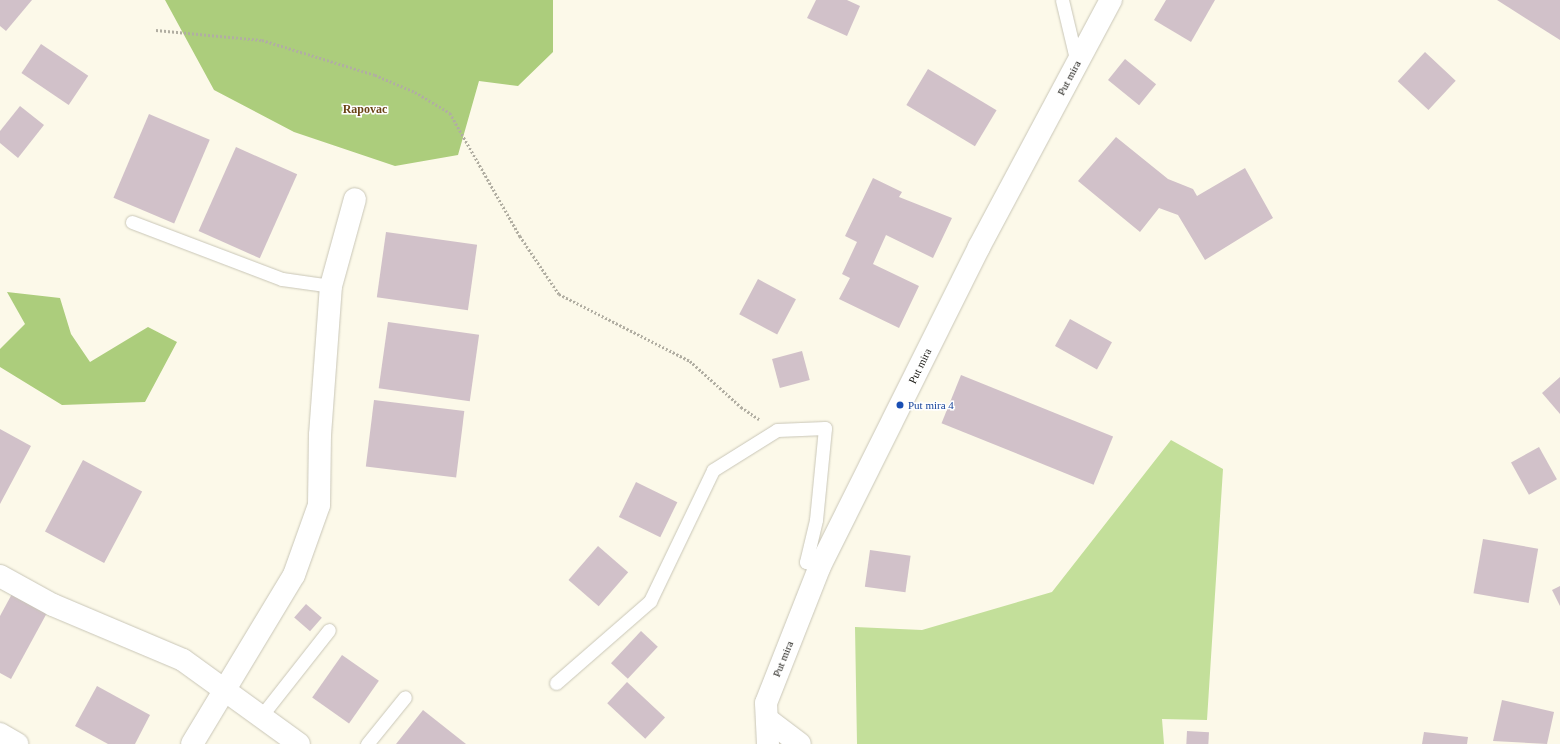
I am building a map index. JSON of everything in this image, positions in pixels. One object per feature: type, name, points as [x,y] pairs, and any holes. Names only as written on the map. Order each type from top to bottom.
[{"type":"street","name":"Put mira","points":[[768,744],[766,703],[820,566],[979,247],[1111,0]]},
{"type":"street","points":[[192,744],[294,575],[319,505],[320,435],[331,286],[355,199]]},
{"type":"street","points":[[0,576],[53,605],[183,660],[262,715],[299,744]]},
{"type":"street","points":[[767,719],[800,744]]},
{"type":"street","points":[[0,734],[17,744]]},
{"type":"lane","points":[[1062,0],[1077,63]]},
{"type":"lane","points":[[132,222],[282,279],[331,286]]},
{"type":"lane","points":[[556,683],[650,601],[713,470],[777,430],[825,428],[816,520],[806,562],[820,566]]},
{"type":"lane","points":[[262,715],[329,630]]},
{"type":"lane","points":[[367,744],[405,697]]},
{"type":"path","points":[[156,30],[262,40],[375,75],[415,92],[450,113],[520,236],[559,294],[690,361],[741,407],[777,430]]},
{"type":"green space","points":[[165,0],[553,0],[553,52],[518,86],[479,81],[458,155],[395,166],[294,132],[214,90]]},
{"type":"green space","points":[[7,292],[60,298],[71,334],[90,362],[148,327],[177,342],[145,402],[62,405],[0,367],[0,349],[25,324]]},
{"type":"green space","points":[[1171,440],[1223,469],[1207,720],[1162,719],[1164,744],[857,744],[855,627],[922,630],[1052,592]]},
{"type":"building","points":[[0,0],[32,0],[6,31],[0,26]]},
{"type":"building","points":[[816,0],[847,0],[860,6],[847,36],[807,18]]},
{"type":"building","points":[[1166,0],[1215,0],[1191,42],[1154,20]]},
{"type":"building","points":[[1497,0],[1560,0],[1560,40]]},
{"type":"building","points":[[41,44],[88,76],[69,105],[21,73]]},
{"type":"building","points":[[1425,52],[1456,81],[1428,110],[1398,81]]},
{"type":"building","points":[[1125,59],[1156,84],[1139,105],[1108,80]]},
{"type":"building","points":[[928,69],[997,110],[975,146],[906,105]]},
{"type":"building","points":[[20,106],[44,125],[18,158],[0,143],[0,131]]},
{"type":"building","points":[[149,114],[210,140],[174,224],[113,198]]},
{"type":"building","points":[[1116,137],[1168,179],[1193,189],[1197,196],[1245,168],[1273,218],[1205,260],[1178,215],[1159,208],[1140,232],[1078,181]]},
{"type":"building","points":[[236,147],[297,174],[260,258],[199,231]]},
{"type":"building","points":[[873,178],[902,192],[899,197],[952,218],[933,258],[886,235],[873,264],[919,286],[899,328],[839,299],[850,278],[842,274],[857,242],[845,236]]},
{"type":"building","points":[[386,232],[477,245],[468,310],[377,297]]},
{"type":"building","points":[[758,279],[796,299],[777,335],[739,314]]},
{"type":"building","points":[[1070,319],[1112,342],[1097,369],[1055,346]]},
{"type":"building","points":[[388,322],[479,335],[470,401],[379,388]]},
{"type":"building","points":[[802,351],[810,380],[780,388],[772,359]]},
{"type":"building","points":[[961,375],[1113,436],[1094,485],[942,423]]},
{"type":"building","points":[[1560,377],[1560,414],[1542,393]]},
{"type":"building","points":[[374,400],[464,411],[456,478],[366,467]]},
{"type":"building","points":[[0,429],[31,446],[0,504]]},
{"type":"building","points":[[1539,447],[1557,479],[1529,495],[1511,463]]},
{"type":"building","points":[[83,460],[142,491],[104,563],[45,532]]},
{"type":"building","points":[[636,482],[677,502],[660,537],[619,517]]},
{"type":"building","points":[[1483,539],[1538,549],[1529,603],[1473,593]]},
{"type":"building","points":[[598,546],[628,572],[599,606],[568,580]]},
{"type":"building","points":[[870,550],[911,556],[905,592],[865,587]]},
{"type":"building","points":[[1560,586],[1560,606],[1552,590]]},
{"type":"building","points":[[13,592],[48,611],[11,679],[0,673],[0,616]]},
{"type":"building","points":[[306,604],[322,618],[310,631],[294,618]]},
{"type":"building","points":[[641,631],[658,647],[628,679],[611,663]]},
{"type":"building","points":[[342,655],[379,681],[349,723],[312,698]]},
{"type":"building","points":[[627,682],[665,717],[645,739],[607,703]]},
{"type":"building","points":[[97,686],[150,715],[135,744],[108,744],[75,726]]},
{"type":"building","points":[[1502,700],[1554,712],[1547,744],[1493,741]]},
{"type":"building","points":[[423,710],[466,744],[396,744]]},
{"type":"building","points":[[1187,731],[1209,732],[1208,744],[1186,744]]},
{"type":"building","points":[[1424,732],[1468,737],[1467,744],[1422,744]]},
{"type":"place","name":"Put mira 4","points":[[900,405]]},
{"type":"district","name":"Rapovac","points":[[365,110]]}]
